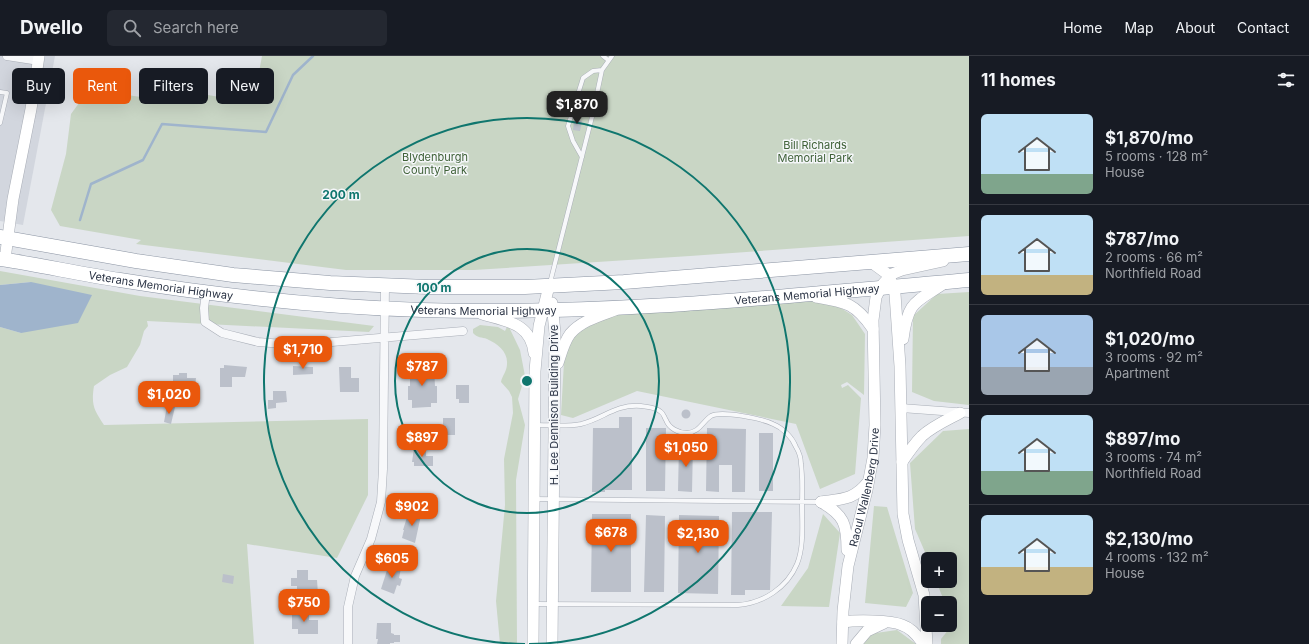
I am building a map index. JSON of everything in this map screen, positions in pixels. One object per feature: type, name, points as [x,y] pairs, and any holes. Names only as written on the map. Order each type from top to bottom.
[{"type":"highway","name":"Veterans Memorial Highway","points":[[3,238],[200,271],[310,282],[385,286],[549,286],[637,281],[969,254]]},
{"type":"highway","name":"Veterans Memorial Highway","points":[[2,259],[103,278],[206,292],[339,306],[385,309],[470,311],[547,311],[619,308],[804,294],[887,284],[969,280]]},
{"type":"street","points":[[2,259],[3,238],[31,109],[39,58],[7,56]]},
{"type":"street","points":[[887,284],[902,270],[969,254]]},
{"type":"street","points":[[871,262],[883,270],[887,284],[896,301],[900,366],[904,522],[924,595],[927,644]]},
{"type":"street","points":[[900,366],[904,328],[910,309],[918,300],[946,282]]},
{"type":"street","name":"Raoul Wallenberg Drive","points":[[842,644],[848,566],[870,480],[873,458],[875,430],[873,311],[876,297],[887,284]]},
{"type":"street","points":[[348,644],[348,607],[355,576],[371,539],[381,502],[383,469],[385,286]]},
{"type":"street","name":"H. Lee Dennison Building Drive","points":[[549,286],[547,311],[555,333],[552,644]]},
{"type":"street","points":[[206,292],[204,308],[205,322],[222,333],[258,342],[296,345],[463,331]]},
{"type":"street","points":[[804,294],[848,304],[861,313],[873,329]]},
{"type":"street","points":[[555,371],[565,343],[574,330],[586,322],[619,308]]},
{"type":"street","points":[[470,311],[513,323],[525,331],[533,346],[535,371]]},
{"type":"street","name":"H. Lee Dennison Building Drive","points":[[533,644],[535,371],[538,326],[547,311]]},
{"type":"street","points":[[901,408],[964,413]]},
{"type":"street","points":[[902,462],[926,433],[937,425],[964,413]]},
{"type":"street","points":[[821,502],[844,499],[855,495],[864,488],[870,480]]},
{"type":"street","points":[[821,502],[832,508],[844,522],[848,566]]},
{"type":"street","points":[[843,622],[897,623],[906,627],[923,644]]},
{"type":"street","points":[[856,644],[867,631],[884,622]]},
{"type":"lane","points":[[603,56],[608,58]]},
{"type":"lane","points":[[549,286],[582,158],[602,70],[608,58],[612,56]]},
{"type":"lane","points":[[582,158],[573,141],[568,126],[583,78],[593,71],[602,70]]},
{"type":"lane","points":[[0,92],[7,93],[0,123]]},
{"type":"lane","points":[[577,99],[590,99],[595,103]]},
{"type":"lane","points":[[534,604],[738,605],[757,601],[771,594],[782,586],[797,563],[801,551],[802,501],[802,466],[796,446],[793,440],[784,431],[778,426],[767,421],[726,414],[716,414],[709,417],[700,429],[685,433],[673,429],[667,423],[664,415],[657,410],[647,407],[631,406],[617,409],[581,424],[535,425]]},
{"type":"lane","points":[[534,499],[821,502]]},
{"type":"shaded area","points":[[0,56],[55,56],[53,68],[12,68],[12,104],[46,104],[23,225],[0,221]]},
{"type":"green space","points":[[262,56],[969,56],[969,236],[474,270],[346,270],[136,244],[141,240],[60,226],[51,210],[66,154],[71,114],[78,104],[131,104],[131,96],[139,97],[139,104],[208,104],[208,95],[216,96],[216,104],[274,104],[274,68],[260,68]]},
{"type":"green space","points":[[0,271],[140,296],[374,326],[369,332],[147,321],[148,326],[144,331],[140,345],[127,367],[110,375],[94,386],[94,407],[104,425],[368,419],[368,495],[337,558],[247,544],[254,644],[0,644],[0,327],[21,333],[31,282],[0,285]]},
{"type":"green space","points":[[969,292],[969,405],[934,401],[912,392],[913,316],[937,294]]},
{"type":"green space","points":[[828,300],[852,315],[865,334],[864,395],[847,382],[841,385],[842,388],[848,385],[861,398],[855,474],[820,489],[796,424],[637,391],[573,418],[561,415],[564,362],[570,339],[584,325],[606,316]]},
{"type":"green space","points":[[480,325],[498,327],[505,331],[508,325],[520,350],[525,376],[518,399],[525,425],[516,480],[517,644],[500,644],[496,601],[505,505],[504,459],[513,413],[512,397],[501,382],[507,367],[506,356],[502,349],[495,343],[478,337],[473,333],[473,329]]},
{"type":"green space","points":[[969,429],[969,644],[941,644],[941,639],[947,632],[957,632],[957,596],[942,596],[939,588],[957,588],[957,552],[925,552],[915,529],[910,463],[943,431]]},
{"type":"green space","points":[[874,506],[887,507],[913,593],[906,607],[865,603]]},
{"type":"green space","points":[[823,514],[840,533],[829,607],[781,606],[808,568]]},
{"type":"green space","points":[[897,630],[916,644],[863,644],[869,634]]},
{"type":"water","points":[[31,282],[92,295],[78,323],[21,333],[0,327],[0,285]]},
{"type":"building","points":[[574,120],[582,121],[580,131],[573,130]]},
{"type":"building","points":[[410,364],[420,364],[420,367],[434,368],[435,386],[437,386],[437,403],[431,403],[431,407],[412,408],[412,400],[408,400],[408,386],[410,386]]},
{"type":"building","points":[[224,365],[247,367],[245,377],[232,377],[232,387],[220,387],[220,368],[224,368]]},
{"type":"building","points":[[293,366],[313,367],[313,374],[293,375]]},
{"type":"building","points":[[339,367],[351,367],[351,378],[359,378],[359,392],[340,392]]},
{"type":"building","points":[[179,373],[187,373],[187,378],[196,378],[195,388],[173,386],[173,375],[179,375]]},
{"type":"building","points":[[456,385],[469,385],[469,403],[459,403],[459,399],[456,399]]},
{"type":"building","points":[[273,391],[286,391],[287,402],[276,403],[276,408],[268,409],[268,400],[273,400]]},
{"type":"building","points":[[167,406],[175,407],[171,424],[164,422]]},
{"type":"building","points":[[686,409],[691,414],[686,419],[681,414]]},
{"type":"building","points":[[619,417],[632,417],[632,490],[605,490],[605,492],[592,492],[593,428],[619,428]]},
{"type":"building","points":[[443,418],[455,418],[455,435],[443,435]]},
{"type":"building","points":[[646,428],[666,428],[665,491],[646,491]]},
{"type":"building","points":[[707,428],[746,429],[745,492],[732,492],[732,465],[719,465],[719,492],[706,491]]},
{"type":"building","points":[[759,433],[773,433],[773,491],[759,491]]},
{"type":"building","points":[[679,445],[693,445],[692,492],[678,491]]},
{"type":"building","points":[[414,448],[426,448],[426,456],[433,456],[433,466],[414,466],[414,462],[412,462]]},
{"type":"building","points":[[409,511],[421,515],[415,543],[402,538]]},
{"type":"building","points":[[732,512],[772,512],[770,590],[745,590],[745,595],[731,595]]},
{"type":"building","points":[[592,514],[631,514],[631,592],[591,592]]},
{"type":"building","points":[[646,515],[665,516],[664,592],[644,592]]},
{"type":"building","points":[[679,515],[719,516],[718,594],[678,593]]},
{"type":"building","points":[[389,564],[401,568],[399,578],[402,579],[400,586],[397,585],[394,594],[381,589]]},
{"type":"building","points":[[297,570],[308,570],[308,580],[317,580],[318,594],[297,594],[297,586],[291,586],[291,578],[297,578]]},
{"type":"building","points":[[223,574],[234,576],[233,584],[222,582]]},
{"type":"building","points":[[292,610],[309,610],[309,620],[318,620],[318,634],[298,634],[298,629],[292,629]]},
{"type":"building","points":[[377,623],[391,623],[391,633],[394,635],[400,635],[400,642],[377,644]]},
{"type":"waterway","points":[[80,220],[91,184],[143,160],[162,124],[266,132],[293,75],[313,56]]},
{"type":"park label","name":"Bill Richards Memorial Park","points":[[815,151]]},
{"type":"park label","name":"Blydenburgh County Park","points":[[435,163]]}]
